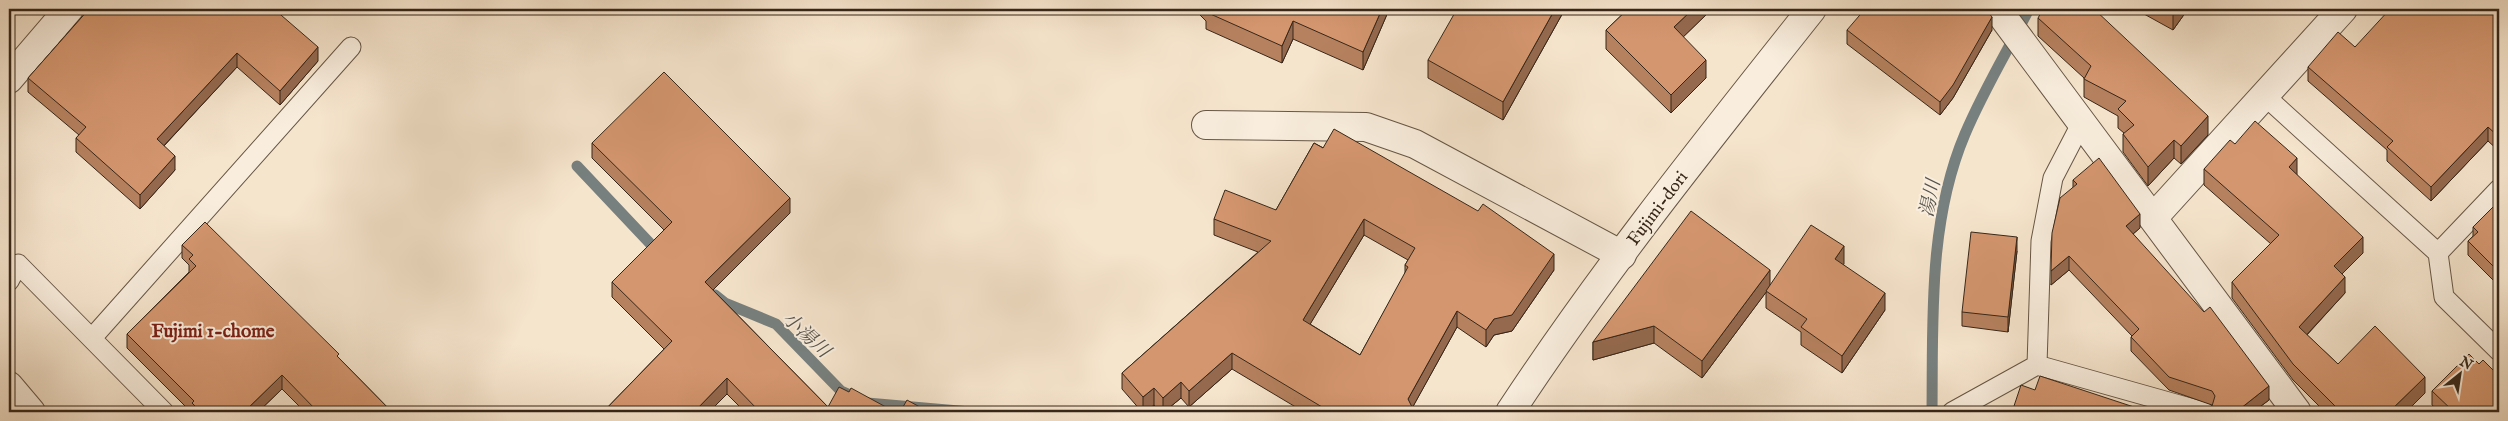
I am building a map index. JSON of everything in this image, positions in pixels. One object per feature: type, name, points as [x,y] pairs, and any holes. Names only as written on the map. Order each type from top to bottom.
[{"type":"street","points":[[9,80],[69,9]]},
{"type":"street","name":"Fujimi-dori","points":[[1510,412],[1558,340],[1622,254],[1812,9]]},
{"type":"street","points":[[2152,218],[2343,9]]},
{"type":"street","points":[[2001,14],[2297,412]]},
{"type":"street","points":[[1206,126],[1366,127],[1415,144],[1622,254]]},
{"type":"street","points":[[9,386],[31,412]]},
{"type":"lane","points":[[92,338],[351,47]]},
{"type":"lane","points":[[2265,96],[2438,253],[2444,297],[2499,351]]},
{"type":"lane","points":[[2037,365],[2041,241],[2054,178],[2081,124]]},
{"type":"lane","points":[[2438,253],[2499,189]]},
{"type":"lane","points":[[13,259],[164,412]]},
{"type":"lane","points":[[9,281],[13,259]]},
{"type":"lane","points":[[1952,412],[2037,365],[2204,412]]},
{"type":"lane","points":[[2133,412],[2139,393]]},
{"type":"building","points":[[89,9],[274,9],[318,47],[280,91],[237,53],[157,139],[175,156],[140,195],[76,138],[86,127],[28,78]]},
{"type":"building","points":[[1208,9],[1382,9],[1363,52],[1293,21],[1282,46],[1206,12]]},
{"type":"building","points":[[1457,9],[1555,9],[1503,102],[1428,60]]},
{"type":"building","points":[[1628,9],[1693,9],[1674,27],[1706,60],[1671,95],[1606,30]]},
{"type":"building","points":[[1865,9],[1986,9],[1992,17],[1953,85],[1940,102],[1847,30]]},
{"type":"building","points":[[2043,9],[2094,9],[2208,116],[2181,146],[2174,140],[2148,167],[2123,134],[2134,125],[2118,109],[2126,101],[2084,79],[2091,66],[2038,18]]},
{"type":"building","points":[[2166,9],[2175,9],[2173,13]]},
{"type":"building","points":[[2390,9],[2499,9],[2499,137],[2488,127],[2431,187],[2387,147],[2393,141],[2308,67],[2338,32],[2355,47]]},
{"type":"building","points":[[664,72],[790,198],[705,282],[828,407],[839,387],[849,392],[851,388],[895,412],[760,412],[727,378],[694,412],[603,412],[672,341],[612,282],[672,222],[592,143]]},
{"type":"building","points":[[2255,121],[2297,158],[2289,167],[2363,237],[2334,266],[2345,277],[2299,327],[2338,364],[2375,326],[2425,377],[2389,412],[2341,412],[2293,364],[2232,282],[2279,235],[2204,169],[2230,140],[2235,144]]},
{"type":"building","points":[[1334,129],[1478,211],[1483,204],[1554,254],[1512,315],[1494,319],[1486,330],[1457,311],[1408,399],[1413,409],[1411,412],[1319,412],[1322,407],[1232,353],[1189,391],[1181,382],[1163,398],[1154,388],[1143,397],[1122,373],[1271,241],[1214,219],[1225,190],[1276,210],[1314,143],[1323,148]],"holes":[[[1364,219],[1415,248],[1405,265],[1408,267],[1360,355],[1303,320]]]},
{"type":"building","points":[[2099,158],[2140,214],[2126,226],[2204,312],[2210,307],[2269,386],[2236,412],[2203,412],[2200,409],[2212,406],[2215,396],[2212,391],[2169,377],[2131,337],[2139,329],[2069,256],[2051,271],[2052,233],[2060,198],[2077,184],[2073,180]]},
{"type":"building","points":[[2499,201],[2499,272],[2468,241],[2478,232],[2473,227]]},
{"type":"building","points":[[1691,211],[1770,270],[1702,361],[1654,326],[1593,342]]},
{"type":"building","points":[[205,222],[339,354],[337,356],[392,412],[318,412],[282,375],[244,412],[201,412],[192,403],[194,401],[127,334],[196,266],[189,259],[193,255],[182,245]]},
{"type":"building","points":[[1811,225],[1844,246],[1835,259],[1885,293],[1842,356],[1801,327],[1807,319],[1766,291]]},
{"type":"building","points":[[1971,232],[2017,237],[2008,317],[1962,312]]},
{"type":"building","points":[[2469,354],[2479,364],[2483,360],[2499,376],[2499,412],[2454,412],[2432,391]]},
{"type":"building","points":[[2040,376],[2149,412],[2012,412],[2021,385],[2035,390]]},
{"type":"building","points":[[907,400],[929,412],[900,412]]},
{"type":"waterway","name":"湯川","points":[[1932,412],[1935,271],[1944,201],[1953,167],[1972,118],[2029,9]]},
{"type":"waterway","name":"小湯川","points":[[577,166],[660,254]]},
{"type":"waterway","name":"小湯川","points":[[715,295],[725,303],[776,324],[841,391],[850,395]]},
{"type":"waterway","name":"小湯川","points":[[867,403],[970,412]]},
{"type":"district","name":"Fujimi 1-chome","points":[[213,330]]}]
